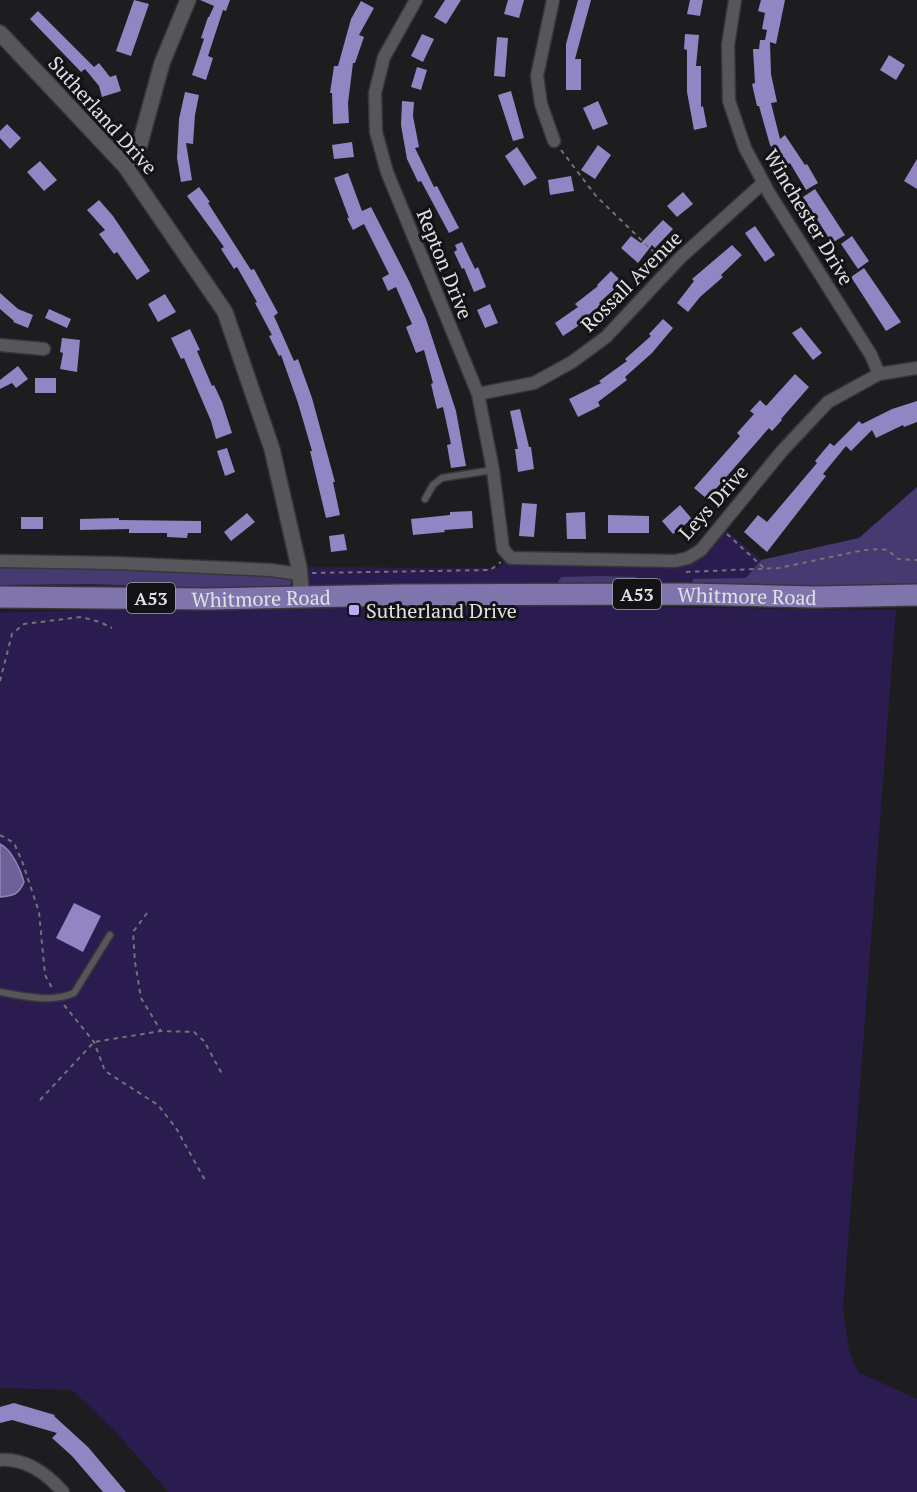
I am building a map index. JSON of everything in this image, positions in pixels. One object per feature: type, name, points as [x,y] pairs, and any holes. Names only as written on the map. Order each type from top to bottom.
[{"type":"highway","name":"Whitmore Road","points":[[0,597],[209,599],[687,594],[816,597],[917,595]]},
{"type":"street","points":[[125,166],[139,147],[162,63],[188,0]]},
{"type":"street","name":"Repton Drive","points":[[416,0],[384,57],[375,93],[376,132],[387,172],[478,394],[506,552]]},
{"type":"street","points":[[553,0],[537,76],[541,104],[554,141]]},
{"type":"street","name":"Winchester Drive","points":[[735,0],[728,45],[729,100],[745,148],[763,183],[871,356],[879,374]]},
{"type":"street","name":"Sutherland Drive","points":[[0,33],[125,166],[225,312],[272,449],[300,574],[302,597]]},
{"type":"street","name":"Rossall Avenue","points":[[478,394],[534,383],[572,362],[606,337],[680,258],[763,183]]},
{"type":"street","points":[[0,345],[44,349]]},
{"type":"street","name":"Leys Drive","points":[[506,552],[510,558],[676,560],[688,558],[701,550],[782,451],[828,402],[879,374],[917,368]]},
{"type":"street","name":"Whitmore Road","points":[[0,561],[115,563],[271,570],[300,574]]},
{"type":"street","points":[[0,1460],[9,1459],[28,1464],[50,1477],[63,1492]]},
{"type":"lane","points":[[425,499],[433,485],[442,478],[493,470]]},
{"type":"lane","points":[[0,992],[44,998],[65,998],[74,993],[110,935]]},
{"type":"path","points":[[554,141],[596,196],[670,269]]},
{"type":"path","points":[[720,528],[765,569]]},
{"type":"path","points":[[676,560],[683,572],[779,568],[864,550],[880,549],[888,550],[898,559],[917,560]]},
{"type":"path","points":[[300,574],[490,570],[506,552]]},
{"type":"path","points":[[0,681],[12,634],[24,624],[81,618],[100,622],[112,628]]},
{"type":"path","points":[[0,835],[14,843],[22,861],[39,912],[45,975],[57,998],[94,1042],[105,1071],[158,1105],[176,1128],[206,1182]]},
{"type":"path","points":[[147,914],[134,932],[135,962],[141,998],[161,1031]]},
{"type":"path","points":[[40,1100],[94,1042],[161,1031],[194,1032],[204,1041],[222,1074]]},
{"type":"shaded area","points":[[917,487],[917,595],[0,598],[0,561],[271,570],[302,596],[299,567],[497,568],[511,558],[688,558],[722,526],[761,560],[859,538]]},
{"type":"shaded area","points":[[917,487],[917,588],[692,589],[693,579],[746,578],[761,560],[859,538]]},
{"type":"shaded area","points":[[0,568],[130,569],[291,575],[291,584],[281,591],[91,584],[0,585]]},
{"type":"shaded area","points":[[561,577],[636,577],[639,582],[634,588],[567,587],[558,582]]},
{"type":"shaded area","points":[[492,603],[559,606],[896,610],[843,1309],[849,1351],[858,1372],[917,1399],[917,1492],[168,1492],[117,1433],[72,1390],[0,1388],[0,612]]},
{"type":"shaded area","points":[[0,844],[12,855],[24,882],[15,894],[0,897]]},
{"type":"building","points":[[134,0],[149,4],[131,56],[116,51]]},
{"type":"building","points":[[200,0],[230,0],[226,11],[223,10],[208,56],[213,58],[206,80],[192,75],[204,39],[201,38],[214,6]]},
{"type":"building","points":[[445,0],[461,0],[446,24],[434,17]]},
{"type":"building","points":[[508,0],[524,0],[519,18],[504,14]]},
{"type":"building","points":[[578,0],[591,0],[575,59],[581,59],[581,90],[566,90],[566,44]]},
{"type":"building","points":[[690,0],[703,0],[700,16],[687,14]]},
{"type":"building","points":[[761,0],[785,0],[776,44],[770,42],[771,74],[777,102],[771,103],[780,139],[785,135],[818,183],[806,190],[790,163],[785,167],[770,145],[759,106],[757,106],[752,84],[755,83],[753,49],[759,49],[760,40],[765,40],[767,30],[762,29],[765,13],[758,11]]},
{"type":"building","points":[[361,1],[374,8],[359,35],[364,37],[355,63],[353,63],[348,103],[349,123],[333,124],[332,93],[330,93],[334,66],[338,66],[351,19]]},
{"type":"building","points":[[38,11],[94,67],[99,63],[110,77],[116,75],[121,91],[102,97],[99,86],[85,69],[81,72],[30,19]]},
{"type":"building","points":[[422,34],[434,39],[423,62],[411,56]]},
{"type":"building","points":[[685,34],[699,35],[696,66],[701,66],[701,107],[703,106],[707,127],[694,130],[687,92]]},
{"type":"building","points":[[497,37],[508,38],[505,77],[494,76]]},
{"type":"building","points":[[889,55],[905,65],[896,80],[880,70]]},
{"type":"building","points":[[417,67],[427,70],[421,90],[411,87]]},
{"type":"building","points":[[511,91],[524,138],[513,141],[498,95]]},
{"type":"building","points":[[185,92],[199,95],[193,144],[186,143],[192,180],[181,182],[177,158],[179,119]]},
{"type":"building","points":[[402,101],[414,102],[413,116],[419,147],[415,148],[434,187],[437,186],[459,228],[449,233],[407,159],[401,125]]},
{"type":"building","points":[[598,101],[608,124],[593,130],[583,108]]},
{"type":"building","points":[[7,124],[21,138],[10,149],[0,138],[0,131]]},
{"type":"building","points":[[352,142],[354,157],[334,159],[332,145]]},
{"type":"building","points":[[598,145],[611,155],[595,179],[581,170]]},
{"type":"building","points":[[517,147],[537,178],[524,186],[505,156]]},
{"type":"building","points":[[917,159],[917,189],[904,181]]},
{"type":"building","points":[[40,161],[57,180],[44,191],[27,172]]},
{"type":"building","points":[[348,173],[362,211],[371,207],[426,319],[456,411],[466,466],[451,468],[447,445],[451,444],[443,407],[437,409],[424,350],[416,353],[406,327],[412,324],[396,287],[388,291],[382,278],[389,274],[364,224],[353,230],[347,218],[349,218],[334,178]]},
{"type":"building","points":[[571,176],[574,191],[550,195],[548,180]]},
{"type":"building","points":[[199,187],[251,270],[254,269],[278,313],[274,316],[294,361],[298,359],[312,398],[335,482],[333,482],[340,515],[326,518],[310,451],[312,451],[298,403],[281,355],[279,356],[269,336],[272,335],[255,303],[257,302],[237,267],[234,269],[221,249],[224,247],[187,196]]},
{"type":"building","points":[[815,189],[845,235],[832,243],[803,197]]},
{"type":"building","points":[[683,192],[693,204],[677,217],[667,206]]},
{"type":"building","points":[[99,200],[113,216],[150,271],[137,280],[117,252],[114,254],[99,234],[105,230],[87,210]]},
{"type":"building","points":[[663,220],[673,229],[655,248],[652,245],[638,263],[621,248],[631,236],[641,243]]},
{"type":"building","points":[[755,226],[775,255],[765,262],[745,233]]},
{"type":"building","points":[[852,236],[869,261],[858,269],[841,244]]},
{"type":"building","points":[[462,242],[475,269],[478,267],[486,287],[474,292],[454,252],[457,250],[455,245]]},
{"type":"building","points":[[732,245],[742,255],[688,312],[677,303],[694,281],[692,279]]},
{"type":"building","points":[[864,268],[901,322],[886,331],[851,277]]},
{"type":"building","points":[[611,271],[622,282],[599,303],[601,305],[583,319],[584,322],[563,336],[555,323],[578,307],[575,304],[598,286]]},
{"type":"building","points":[[0,293],[18,309],[33,315],[28,328],[13,322],[0,309]]},
{"type":"building","points":[[165,294],[176,312],[158,322],[148,304]]},
{"type":"building","points":[[490,304],[498,323],[485,328],[477,310]]},
{"type":"building","points":[[49,309],[71,319],[67,328],[45,318]]},
{"type":"building","points":[[663,319],[673,328],[652,353],[625,377],[627,380],[598,402],[600,406],[578,417],[569,399],[601,383],[599,381],[627,361],[625,359],[651,336],[649,334]]},
{"type":"building","points":[[801,327],[822,353],[813,360],[792,333]]},
{"type":"building","points":[[190,329],[212,386],[214,385],[222,402],[232,433],[216,439],[211,421],[184,358],[181,359],[171,338]]},
{"type":"building","points":[[62,338],[80,340],[77,372],[60,369],[63,353],[60,352]]},
{"type":"building","points":[[18,366],[28,379],[16,388],[12,383],[0,389],[0,380]]},
{"type":"building","points":[[795,374],[809,387],[772,431],[769,428],[707,499],[694,488],[740,436],[737,433],[754,414],[750,411],[760,400],[766,406]]},
{"type":"building","points":[[35,378],[56,378],[56,393],[35,393]]},
{"type":"building","points":[[917,401],[917,422],[904,427],[903,425],[876,438],[872,430],[851,451],[846,446],[823,474],[826,476],[767,552],[744,532],[758,515],[767,522],[817,463],[815,461],[830,443],[834,446],[859,421],[862,424],[892,409]]},
{"type":"building","points":[[520,409],[529,447],[531,447],[534,469],[518,472],[515,449],[518,449],[510,411]]},
{"type":"building","points":[[227,448],[235,472],[225,476],[217,451]]},
{"type":"building","points":[[522,503],[537,504],[534,537],[519,536]]},
{"type":"building","points":[[680,505],[692,519],[673,534],[662,521]]},
{"type":"building","points":[[472,511],[473,528],[413,535],[411,519],[450,515],[450,512]]},
{"type":"building","points":[[585,512],[586,539],[567,539],[566,513]]},
{"type":"building","points":[[247,513],[255,522],[231,541],[224,532]]},
{"type":"building","points":[[608,515],[649,516],[649,533],[608,533]]},
{"type":"building","points":[[21,517],[43,517],[43,529],[21,529]]},
{"type":"building","points":[[119,518],[119,520],[201,521],[201,533],[188,533],[187,538],[167,537],[167,533],[129,533],[129,529],[80,530],[80,519]]},
{"type":"building","points":[[344,534],[347,550],[331,552],[329,536]]},
{"type":"building","points":[[74,903],[101,916],[83,952],[56,938]]},
{"type":"building","points":[[14,1403],[55,1415],[88,1447],[126,1492],[103,1492],[72,1456],[52,1438],[57,1433],[12,1420],[0,1423],[0,1407]]},
{"type":"place","name":"Sutherland Drive","points":[[354,610]]}]
